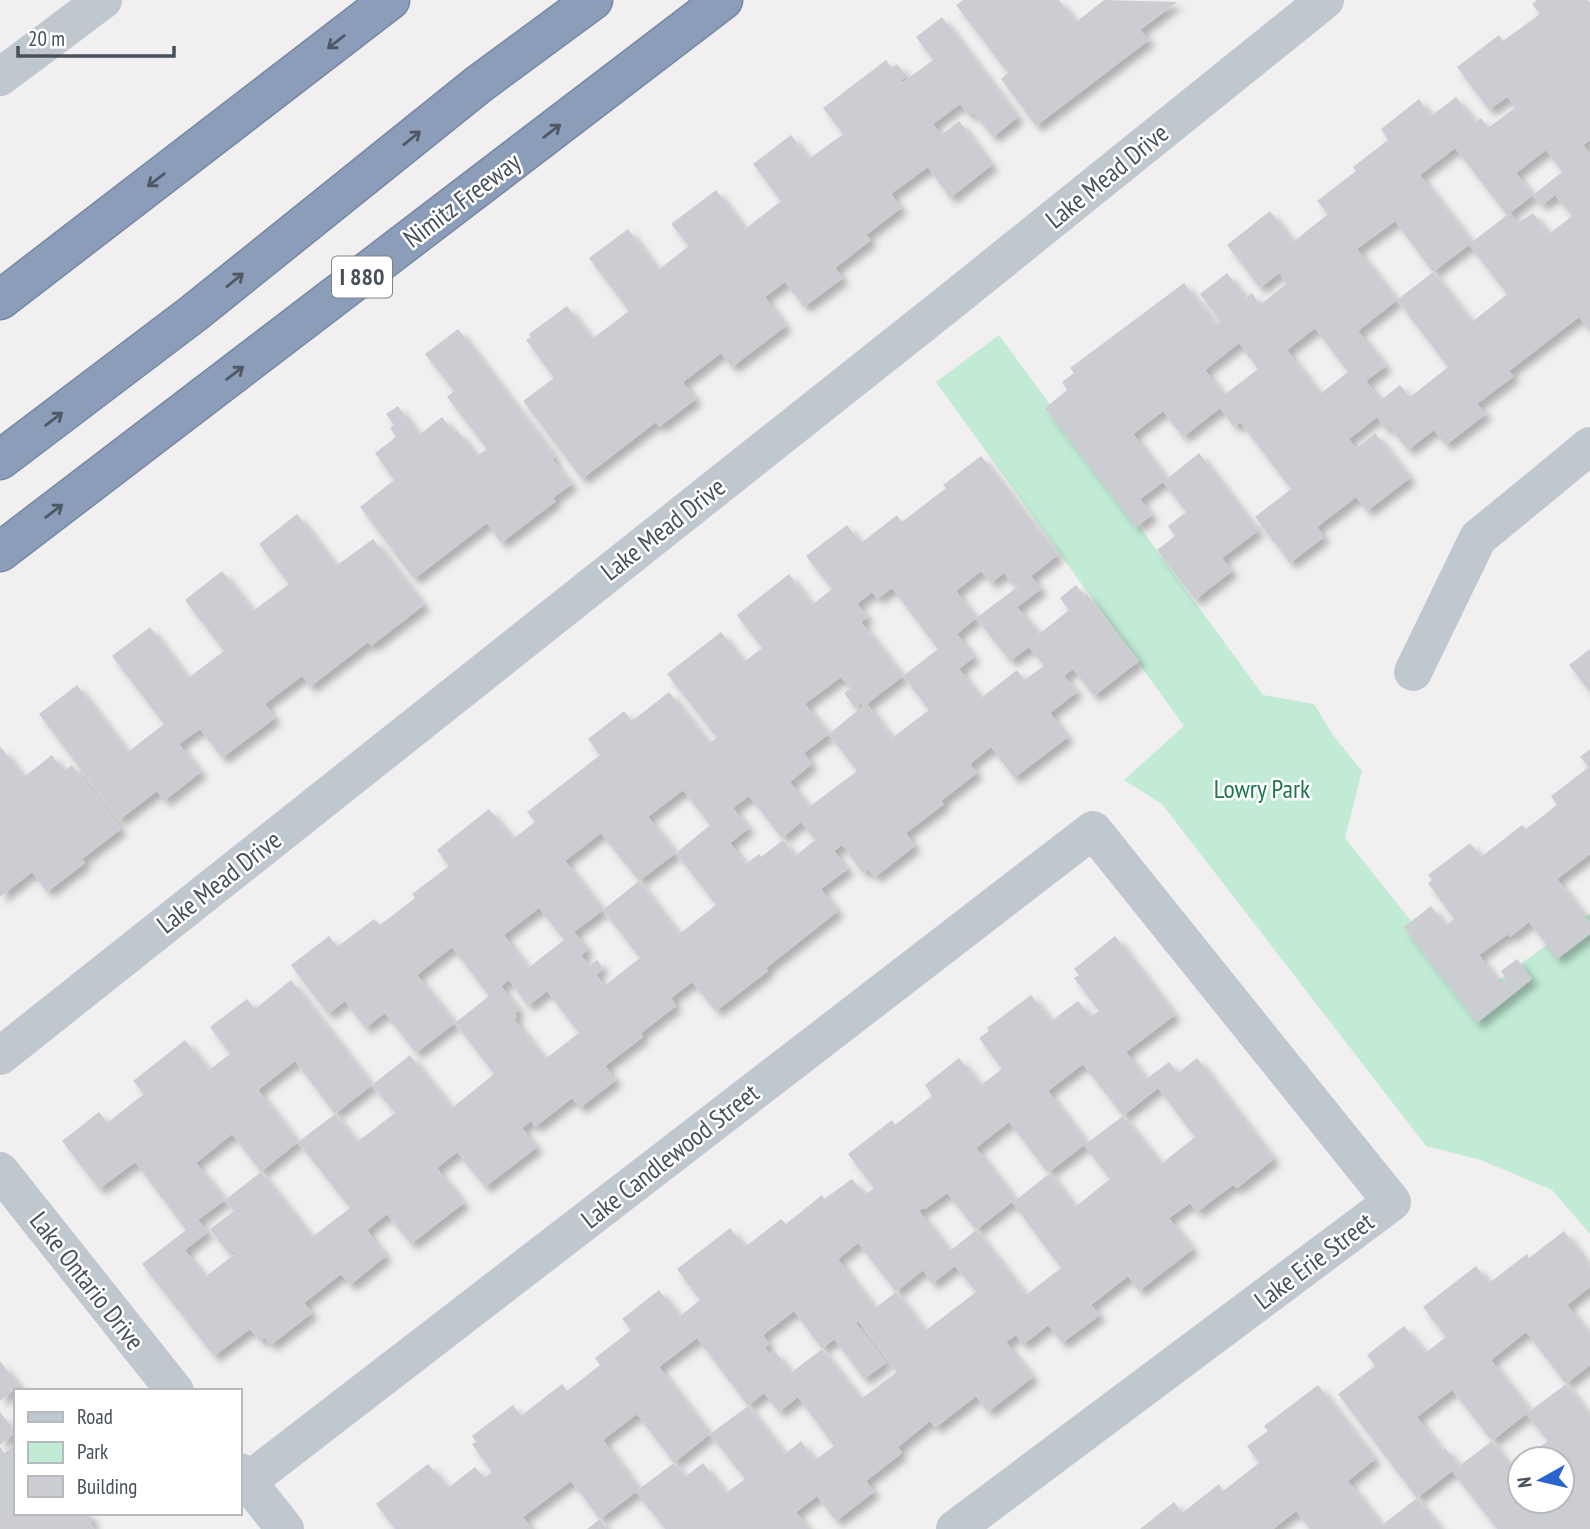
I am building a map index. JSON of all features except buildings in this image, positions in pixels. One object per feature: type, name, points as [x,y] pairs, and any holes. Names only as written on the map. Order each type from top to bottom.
[{"type":"highway","points":[[0,300],[390,0]]},
{"type":"highway","points":[[0,460],[194,313],[480,84],[593,0]]},
{"type":"highway","name":"Nimitz Freeway","points":[[0,552],[723,0]]},
{"type":"street","name":"Lake Mead Drive","points":[[0,1056],[950,302],[1325,0]]},
{"type":"street","points":[[0,77],[100,1]]},
{"type":"street","points":[[1413,672],[1478,538],[1590,446]]},
{"type":"street","name":"Lake Candlewood Street","points":[[243,1477],[1093,830]]},
{"type":"street","name":"Lake Erie Street","points":[[955,1529],[1392,1202],[1093,830]]},
{"type":"street","name":"Lake Ontario Drive","points":[[0,1171],[173,1389]]},
{"type":"street","points":[[243,1477],[285,1529]]},
{"type":"green space","name":"Lowry Park","points":[[999,335],[1263,695],[1314,704],[1333,735],[1362,771],[1345,838],[1473,999],[1590,913],[1590,1234],[1552,1190],[1481,1160],[1426,1146],[1162,804],[1124,780],[1184,726],[936,382]]}]
